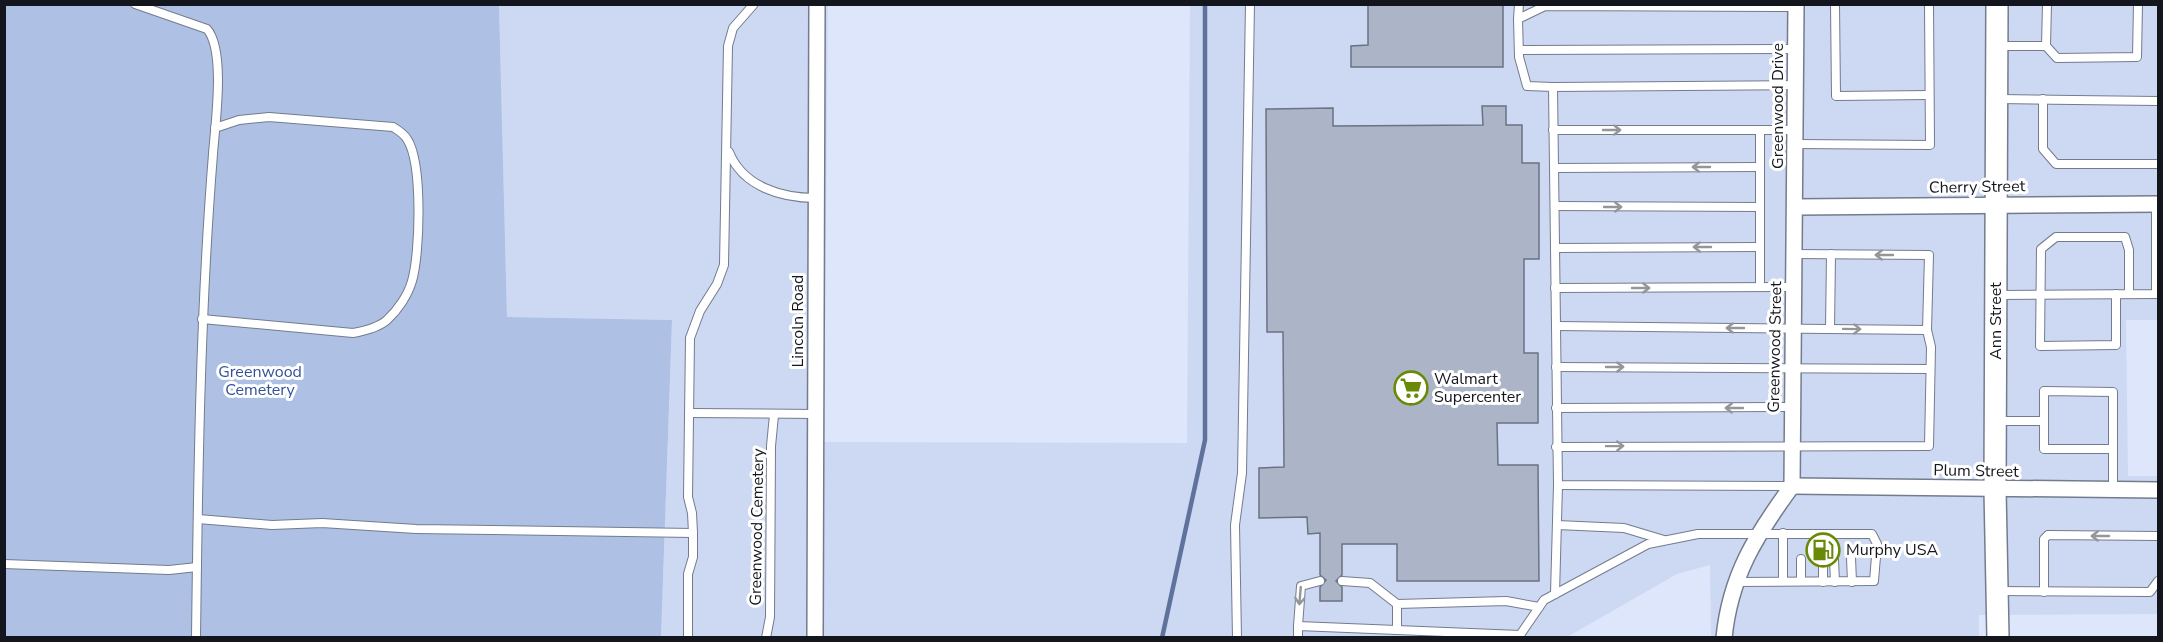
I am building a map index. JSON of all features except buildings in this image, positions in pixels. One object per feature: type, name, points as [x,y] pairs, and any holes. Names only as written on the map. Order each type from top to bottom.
[{"type":"main road","name":"Ann Street","points":[[1997,4],[1995,489],[1998,638]]},
{"type":"street","name":"Lincoln Road","points":[[815,638],[817,4]]},
{"type":"street","name":"Greenwood Drive","points":[[1796,6],[1796,207]]},
{"type":"street","name":"Cherry Street","points":[[1796,207],[2157,204]]},
{"type":"street","name":"Greenwood Street","points":[[1792,486],[1796,207]]},
{"type":"street","name":"Plum Street","points":[[1792,486],[2158,490]]},
{"type":"street","points":[[1724,638],[1727,607],[1757,534],[1792,486]]},
{"type":"lane","points":[[135,4],[196,23],[212,35],[215,46],[215,128],[202,319],[196,638]]},
{"type":"lane","points":[[688,638],[688,574],[693,557],[692,513],[688,497],[690,338],[700,310],[717,284],[724,265],[727,62],[730,38],[745,12],[754,4]]},
{"type":"lane","points":[[1237,638],[1234,525],[1242,473],[1250,4]]},
{"type":"lane","points":[[1519,4],[1519,50],[1527,86],[1796,85]]},
{"type":"lane","points":[[1835,4],[1836,96],[1929,96]]},
{"type":"lane","points":[[1553,130],[1760,130],[1796,137],[1930,145],[1929,4]]},
{"type":"lane","points":[[2047,4],[2046,46],[2057,58],[2137,57],[2138,4]]},
{"type":"lane","points":[[1518,19],[1545,6],[1796,6]]},
{"type":"lane","points":[[1997,46],[2046,46]]},
{"type":"lane","points":[[1519,50],[1796,49]]},
{"type":"lane","points":[[1553,87],[1558,485],[1555,594]]},
{"type":"lane","points":[[1997,99],[2158,101]]},
{"type":"lane","points":[[2043,99],[2043,149],[2056,164],[2158,164]]},
{"type":"lane","points":[[202,319],[352,333],[363,331],[386,321],[399,307],[412,282],[418,250],[417,182],[412,148],[402,133],[393,127],[269,117],[239,120],[215,128]]},
{"type":"lane","points":[[1760,130],[1760,287]]},
{"type":"lane","points":[[727,148],[743,173],[766,189],[793,198],[816,198]]},
{"type":"lane","points":[[1554,168],[1760,167]]},
{"type":"lane","points":[[1996,296],[2156,294],[2157,204]]},
{"type":"lane","points":[[1555,206],[1760,207]]},
{"type":"lane","points":[[2116,294],[2116,345],[2040,346],[2041,249],[2056,237],[2125,237],[2129,250],[2129,294]]},
{"type":"lane","points":[[1555,248],[1760,247]]},
{"type":"lane","points":[[1556,447],[1929,446],[1931,347],[1927,330],[1929,255],[1794,254]]},
{"type":"lane","points":[[1830,329],[1831,254]]},
{"type":"lane","points":[[1556,288],[1794,287]]},
{"type":"lane","points":[[1556,326],[1927,330]]},
{"type":"lane","points":[[1556,367],[1930,369]]},
{"type":"lane","points":[[2113,449],[2044,449],[2044,391],[2113,392],[2113,449],[2113,490]]},
{"type":"lane","points":[[1556,408],[1793,407]]},
{"type":"lane","points":[[689,413],[816,414]]},
{"type":"lane","name":"Greenwood Cemetery","points":[[766,638],[770,617],[771,446],[774,415]]},
{"type":"lane","points":[[1995,421],[2044,421]]},
{"type":"lane","points":[[1558,485],[1792,486]]},
{"type":"lane","points":[[198,519],[273,525],[322,523],[416,529],[693,533]]},
{"type":"lane","points":[[1557,525],[1624,528],[1665,541]]},
{"type":"lane","points":[[1783,533],[1783,582]]},
{"type":"lane","points":[[1298,626],[1519,636],[1544,600],[1648,544],[1698,534],[1783,533],[1802,538],[1822,534],[1834,538],[1851,538],[1872,534],[1877,544],[1874,581],[1736,582]]},
{"type":"lane","points":[[1822,534],[1822,543]]},
{"type":"lane","points":[[2044,592],[2044,538],[2048,536],[2158,536]]},
{"type":"lane","points":[[1851,558],[1851,582]]},
{"type":"lane","points":[[1801,559],[1801,581]]},
{"type":"lane","points":[[1823,560],[1823,582]]},
{"type":"lane","points":[[1834,560],[1834,582]]},
{"type":"lane","points":[[4,564],[169,570],[197,567]]},
{"type":"lane","points":[[1298,638],[1301,586],[1320,581]]},
{"type":"lane","points":[[1342,581],[1370,583],[1397,604],[1506,601],[1539,607]]},
{"type":"lane","points":[[1997,591],[2150,592],[2158,581]]},
{"type":"lane","points":[[1397,604],[1397,630]]},
{"type":"shaded area","points":[[499,5],[828,5],[824,442],[1187,443],[1190,5],[2158,5],[2158,320],[2126,320],[2128,476],[2158,476],[2158,614],[1979,615],[1979,637],[1711,637],[1710,565],[1677,574],[1567,637],[661,637],[672,320],[507,317]]},
{"type":"green space","name":"Greenwood Cemetery","points":[[4,5],[499,5],[507,317],[672,320],[661,637],[5,637]]},
{"type":"waterway","points":[[1162,638],[1205,440],[1205,4]]},
{"type":"place","name":"Walmart Supercenter","points":[[1411,388]]},
{"type":"place","name":"Murphy USA","points":[[1823,550]]}]
